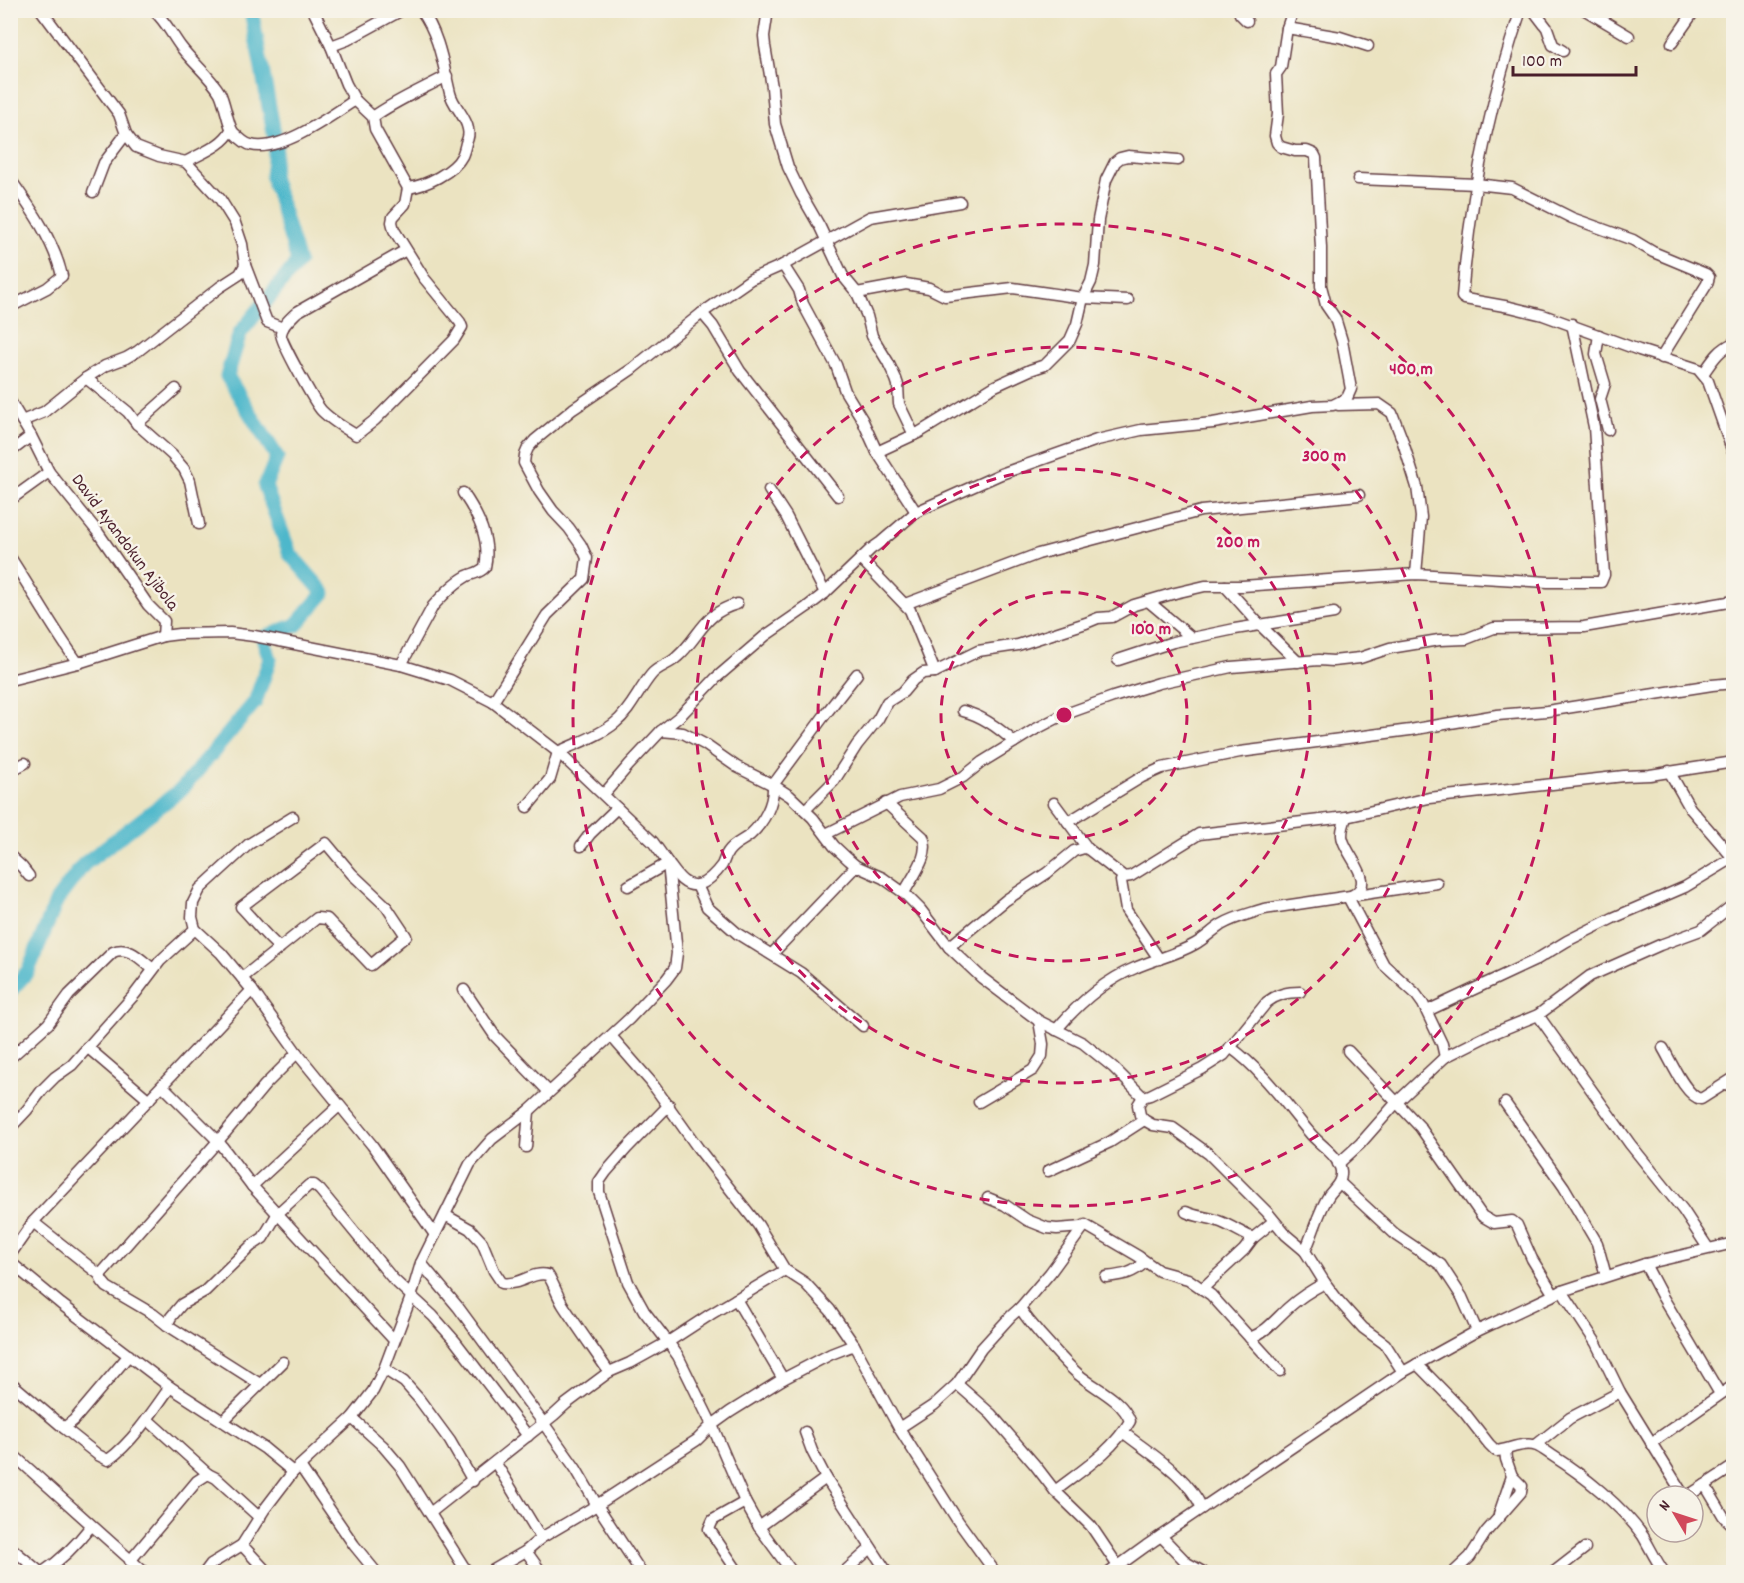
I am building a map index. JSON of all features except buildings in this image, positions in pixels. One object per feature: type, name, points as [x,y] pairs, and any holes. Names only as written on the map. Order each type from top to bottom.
[{"type":"street","points":[[41,10],[119,114],[126,134],[136,147],[159,156],[186,162],[208,184],[228,211],[242,244],[245,265],[267,322],[283,328]]},
{"type":"street","points":[[153,10],[162,19],[181,48],[219,92],[228,114],[231,130],[228,136],[186,162]]},
{"type":"street","points":[[313,10],[331,46],[345,84],[355,100],[373,117],[375,129],[408,188],[405,204],[393,217],[394,230],[424,278],[462,327],[454,340],[375,420],[356,435],[321,410],[283,345],[280,335],[286,323],[297,312],[406,250]]},
{"type":"street","points":[[331,46],[347,40],[402,10]]},
{"type":"street","points":[[408,188],[419,186],[452,168],[463,155],[469,131],[453,103],[432,28],[421,10]]},
{"type":"street","points":[[768,10],[764,36],[775,124],[788,167],[843,276],[857,293],[867,316],[872,336],[896,379],[899,404],[914,435]]},
{"type":"street","points":[[1239,10],[1247,21]]},
{"type":"street","points":[[1293,10],[1287,28],[1281,67],[1276,74],[1278,114],[1275,136],[1281,147],[1314,154],[1317,165],[1321,286],[1342,341],[1351,389],[1347,398],[1333,405]]},
{"type":"street","points":[[1521,10],[1491,109],[1476,184],[1463,298],[1572,324],[1661,358],[1698,369],[1708,381],[1734,455]]},
{"type":"street","points":[[1585,10],[1629,36]]},
{"type":"street","points":[[1672,44],[1695,10]]},
{"type":"street","points":[[1534,11],[1547,28],[1553,45],[1563,51]]},
{"type":"street","points":[[1287,28],[1340,37],[1368,46]]},
{"type":"street","points":[[373,117],[387,107],[447,76]]},
{"type":"street","points":[[231,130],[251,145],[276,144],[297,136],[355,100]]},
{"type":"street","points":[[93,192],[104,163],[126,134]]},
{"type":"street","points":[[877,452],[914,435],[995,386],[1045,365],[1074,333],[1083,298],[1091,282],[1095,265],[1098,220],[1106,180],[1115,162],[1128,156],[1178,160]]},
{"type":"street","points":[[10,179],[31,208],[58,260],[62,276],[47,288],[10,307]]},
{"type":"street","points":[[1358,179],[1476,184],[1512,188],[1546,207],[1632,240],[1653,252],[1706,274],[1707,284],[1661,358]]},
{"type":"street","points":[[493,702],[547,615],[584,579],[587,558],[581,545],[554,512],[530,474],[524,462],[528,448],[573,409],[632,369],[702,313],[751,279],[783,265],[870,217],[960,202]]},
{"type":"street","points":[[22,421],[44,412],[86,378],[105,366],[138,351],[240,274],[245,265]]},
{"type":"street","points":[[783,265],[799,291],[803,304],[836,365],[845,391],[862,419],[877,452],[916,512]]},
{"type":"street","points":[[857,293],[906,284],[928,288],[945,296],[1013,288],[1083,298],[1128,300]]},
{"type":"street","points":[[702,313],[713,326],[740,371],[837,496]]},
{"type":"street","points":[[805,810],[834,781],[857,744],[878,719],[887,702],[903,692],[913,680],[923,673],[934,672],[978,651],[1018,645],[1098,618],[1112,617],[1134,605],[1204,586],[1416,574],[1548,582],[1600,582],[1604,575],[1594,426],[1572,324]]},
{"type":"street","points":[[1599,335],[1596,354],[1605,384],[1600,399],[1608,430]]},
{"type":"street","points":[[1703,374],[1725,347],[1734,344]]},
{"type":"street","points":[[86,378],[128,412],[137,424],[172,455],[184,469],[190,481],[199,524]]},
{"type":"street","points":[[137,424],[176,388]]},
{"type":"street","name":"David Ayandokun Ajibola","points":[[10,401],[49,472],[97,531],[148,605],[164,621],[163,636]]},
{"type":"street","points":[[604,794],[661,731],[680,716],[739,657],[765,636],[807,608],[916,512],[1000,474],[1097,440],[1141,430],[1213,423],[1312,406],[1379,404],[1392,413],[1416,487],[1421,518],[1416,574]]},
{"type":"street","points":[[10,452],[31,436]]},
{"type":"street","points":[[10,500],[49,472]]},
{"type":"street","points":[[769,490],[786,516],[825,593]]},
{"type":"street","points":[[401,665],[438,600],[456,584],[485,567],[487,548],[485,536],[476,513],[464,493]]},
{"type":"street","points":[[904,604],[1038,554],[1201,511],[1359,495]]},
{"type":"street","points":[[10,557],[49,617],[61,640],[78,663]]},
{"type":"street","points":[[861,559],[910,610],[934,672]]},
{"type":"street","points":[[1225,586],[1298,662]]},
{"type":"street","points":[[1148,601],[1192,638]]},
{"type":"street","points":[[826,834],[900,797],[939,789],[963,777],[1014,742],[1063,715],[1159,683],[1232,667],[1360,658],[1390,648],[1439,640],[1466,639],[1494,628],[1584,627],[1734,601]]},
{"type":"street","points":[[527,807],[550,779],[558,752],[614,724],[631,706],[652,673],[676,658],[706,621],[722,609],[737,604]]},
{"type":"street","points":[[1118,660],[1173,642],[1334,613]]},
{"type":"street","points":[[10,680],[78,663],[163,636],[179,634],[230,633],[254,636],[401,665],[450,680],[493,702],[558,752],[604,794],[653,842],[683,881],[697,885],[704,883],[715,873],[731,848],[749,836],[758,826],[772,804],[773,785],[857,674]]},
{"type":"street","points":[[1068,822],[1142,777],[1162,768],[1240,753],[1734,683]]},
{"type":"street","points":[[963,711],[980,716],[1014,742]]},
{"type":"street","points":[[661,731],[683,733],[704,744],[751,776],[773,785],[790,796],[805,810],[834,846],[856,866],[883,878],[904,893],[920,909],[949,947],[982,978],[1039,1021],[1083,1042],[1113,1067],[1143,1097]]},
{"type":"street","points":[[1054,802],[1088,849],[1124,877],[1131,876],[1199,834],[1346,817],[1430,798],[1650,775],[1734,762]]},
{"type":"street","points":[[10,771],[25,763]]},
{"type":"street","points":[[1426,1011],[1534,961],[1613,918],[1685,887],[1733,859],[1690,808],[1669,771]]},
{"type":"street","points":[[886,803],[926,843],[926,852],[904,893]]},
{"type":"street","points":[[582,846],[590,834],[618,808]]},
{"type":"street","points":[[293,817],[249,844],[200,889],[193,903],[192,917],[195,929],[221,953],[252,990],[297,1053],[372,1145],[435,1234]]},
{"type":"street","points":[[1346,817],[1342,838],[1363,879],[1362,887],[1356,894],[1348,897]]},
{"type":"street","points":[[242,978],[317,918],[327,919],[371,965],[406,936],[386,906],[352,874],[326,843],[241,907],[271,941],[275,951]]},
{"type":"street","points":[[949,947],[1005,900],[1047,873],[1074,851],[1088,849]]},
{"type":"street","points":[[10,856],[29,876]]},
{"type":"street","points":[[628,886],[668,863]]},
{"type":"street","points":[[205,1572],[212,1564],[242,1545],[296,1469],[352,1418],[373,1391],[384,1369],[411,1297],[421,1263],[470,1164],[492,1139],[529,1111],[611,1036],[654,993],[675,968],[677,953],[668,863]]},
{"type":"street","points":[[772,954],[856,866]]},
{"type":"street","points":[[1121,881],[1126,910],[1159,959]]},
{"type":"street","points":[[1056,1030],[1074,1008],[1101,986],[1134,968],[1196,944],[1220,926],[1237,917],[1264,909],[1437,883]]},
{"type":"street","points":[[697,885],[707,907],[738,934],[801,973],[863,1026]]},
{"type":"street","points":[[1348,897],[1383,965],[1415,993],[1426,1011],[1442,1044],[1445,1057]]},
{"type":"street","points":[[1338,1164],[1360,1144],[1396,1102],[1445,1057],[1518,1022],[1538,1015],[1590,976],[1660,945],[1701,930],[1734,904]]},
{"type":"street","points":[[10,1128],[43,1089],[72,1065],[135,994],[153,969],[195,929]]},
{"type":"street","points":[[10,1058],[48,1024],[69,995],[113,952],[120,949],[128,950],[153,969]]},
{"type":"street","points":[[10,1255],[33,1222],[252,990]]},
{"type":"street","points":[[464,990],[495,1036],[549,1092]]},
{"type":"street","points":[[1300,992],[1288,992],[1275,996],[1267,1002],[1224,1055],[1202,1069],[1143,1097],[1138,1105],[1140,1115],[1153,1125],[1173,1128],[1209,1154],[1286,1235],[1305,1251],[1324,1283],[1363,1328],[1385,1344],[1403,1372]]},
{"type":"street","points":[[1538,1015],[1630,1144],[1683,1210],[1708,1248]]},
{"type":"street","points":[[979,1102],[1033,1070],[1042,1056],[1043,1044],[1039,1021]]},
{"type":"street","points":[[611,1036],[669,1105],[698,1148],[758,1225],[785,1270],[805,1283],[830,1310],[854,1345],[898,1428],[958,1521],[995,1572]]},
{"type":"street","points":[[87,1047],[149,1100]]},
{"type":"street","points":[[1230,1047],[1254,1067],[1285,1101],[1310,1134],[1338,1164],[1341,1172],[1340,1183],[1329,1195],[1318,1215],[1305,1251]]},
{"type":"street","points":[[1663,1048],[1689,1092],[1696,1098],[1701,1099],[1734,1078]]},
{"type":"street","points":[[1348,1051],[1420,1127],[1482,1216],[1494,1223],[1512,1221],[1517,1225],[1532,1259],[1596,1343],[1620,1392],[1677,1484]]},
{"type":"street","points":[[100,1275],[265,1085],[297,1053]]},
{"type":"street","points":[[163,1086],[218,1141],[252,1186],[394,1340]]},
{"type":"street","points":[[1505,1103],[1564,1187],[1597,1243],[1606,1276]]},
{"type":"street","points":[[669,1105],[606,1172],[599,1182],[599,1191],[628,1282],[644,1311],[678,1356],[712,1425],[745,1502],[759,1527],[792,1572]]},
{"type":"street","points":[[252,1186],[339,1106]]},
{"type":"street","points":[[526,1147],[529,1111]]},
{"type":"street","points":[[1048,1171],[1110,1142],[1144,1120]]},
{"type":"street","points":[[1340,1183],[1395,1234],[1441,1264],[1462,1297],[1477,1331]]},
{"type":"street","points":[[167,1324],[182,1304],[205,1291],[251,1246],[263,1238],[278,1213],[309,1185],[314,1185],[393,1279],[433,1316],[455,1341],[528,1436]]},
{"type":"street","points":[[988,1198],[1005,1205],[1027,1220],[1047,1228],[1057,1230],[1082,1227],[1085,1224],[1159,1271],[1188,1279],[1211,1295],[1280,1371]]},
{"type":"street","points":[[1186,1212],[1227,1224],[1253,1238]]},
{"type":"street","points":[[445,1215],[470,1228],[482,1242],[494,1271],[502,1283],[521,1282],[541,1273],[548,1275],[554,1290],[609,1372]]},
{"type":"street","points":[[1202,1289],[1244,1250],[1253,1238],[1274,1221]]},
{"type":"street","points":[[33,1222],[100,1275],[107,1287],[153,1314],[260,1384]]},
{"type":"street","points":[[898,1428],[934,1405],[957,1384],[981,1349],[1050,1273],[1082,1227]]},
{"type":"street","points":[[957,1384],[991,1414],[1055,1491],[1091,1526],[1117,1570],[1161,1536],[1403,1372],[1477,1331],[1558,1293],[1606,1276],[1645,1264],[1734,1243]]},
{"type":"street","points":[[10,1262],[170,1387],[296,1469],[376,1572]]},
{"type":"street","points":[[1106,1277],[1129,1274],[1146,1262]]},
{"type":"street","points":[[421,1263],[458,1307],[544,1424],[576,1469],[641,1572]]},
{"type":"street","points":[[1645,1264],[1720,1394]]},
{"type":"street","points":[[430,1513],[609,1372],[668,1342],[785,1270]]},
{"type":"street","points":[[1250,1338],[1257,1336],[1275,1322],[1306,1293],[1324,1283]]},
{"type":"street","points":[[736,1299],[783,1379]]},
{"type":"street","points":[[1020,1308],[1026,1319],[1059,1356],[1080,1376],[1110,1396],[1128,1414],[1130,1421],[1124,1433],[1098,1458],[1055,1491]]},
{"type":"street","points":[[490,1572],[697,1440],[712,1425],[783,1379],[831,1354],[854,1345]]},
{"type":"street","points":[[64,1428],[74,1420],[129,1355]]},
{"type":"street","points":[[223,1421],[283,1362]]},
{"type":"street","points":[[1417,1364],[1464,1413],[1496,1451],[1536,1445],[1573,1468],[1631,1522],[1664,1572]]},
{"type":"street","points":[[384,1369],[404,1382],[419,1399],[450,1441],[472,1481]]},
{"type":"street","points":[[10,1382],[64,1428],[98,1455],[108,1460],[147,1419],[170,1387]]},
{"type":"street","points":[[1651,1443],[1734,1385]]},
{"type":"street","points":[[1536,1445],[1570,1418],[1620,1392]]},
{"type":"street","points":[[352,1418],[383,1446],[400,1466],[467,1572]]},
{"type":"street","points":[[147,1419],[260,1518]]},
{"type":"street","points":[[805,1432],[826,1478],[886,1572]]},
{"type":"street","points":[[1124,1433],[1180,1478],[1196,1495],[1202,1508]]},
{"type":"street","points":[[1454,1572],[1470,1557],[1486,1532],[1521,1492],[1522,1486],[1512,1476],[1505,1450]]},
{"type":"street","points":[[10,1452],[144,1572]]},
{"type":"street","points":[[495,1462],[541,1539]]},
{"type":"street","points":[[1734,1466],[1705,1485],[1724,1517],[1734,1526]]},
{"type":"street","points":[[130,1561],[197,1481],[208,1474]]},
{"type":"street","points":[[759,1527],[826,1478]]},
{"type":"street","points":[[738,1572],[709,1529],[713,1520],[745,1502]]},
{"type":"street","points":[[10,1547],[41,1572],[59,1562],[74,1548],[91,1526]]},
{"type":"street","points":[[1161,1536],[1187,1563],[1203,1572]]},
{"type":"street","points":[[242,1545],[267,1572]]},
{"type":"street","points":[[844,1572],[871,1548]]},
{"type":"street","points":[[1554,1572],[1585,1548]]},
{"type":"street","points":[[526,1551],[541,1572]]},
{"type":"waterway","points":[[10,991],[28,971],[57,900],[84,864],[182,789],[255,702],[270,659],[263,638],[296,625],[324,593],[290,554],[265,486],[277,457],[227,376],[240,333],[298,262],[272,176],[276,144],[251,10]]}]
